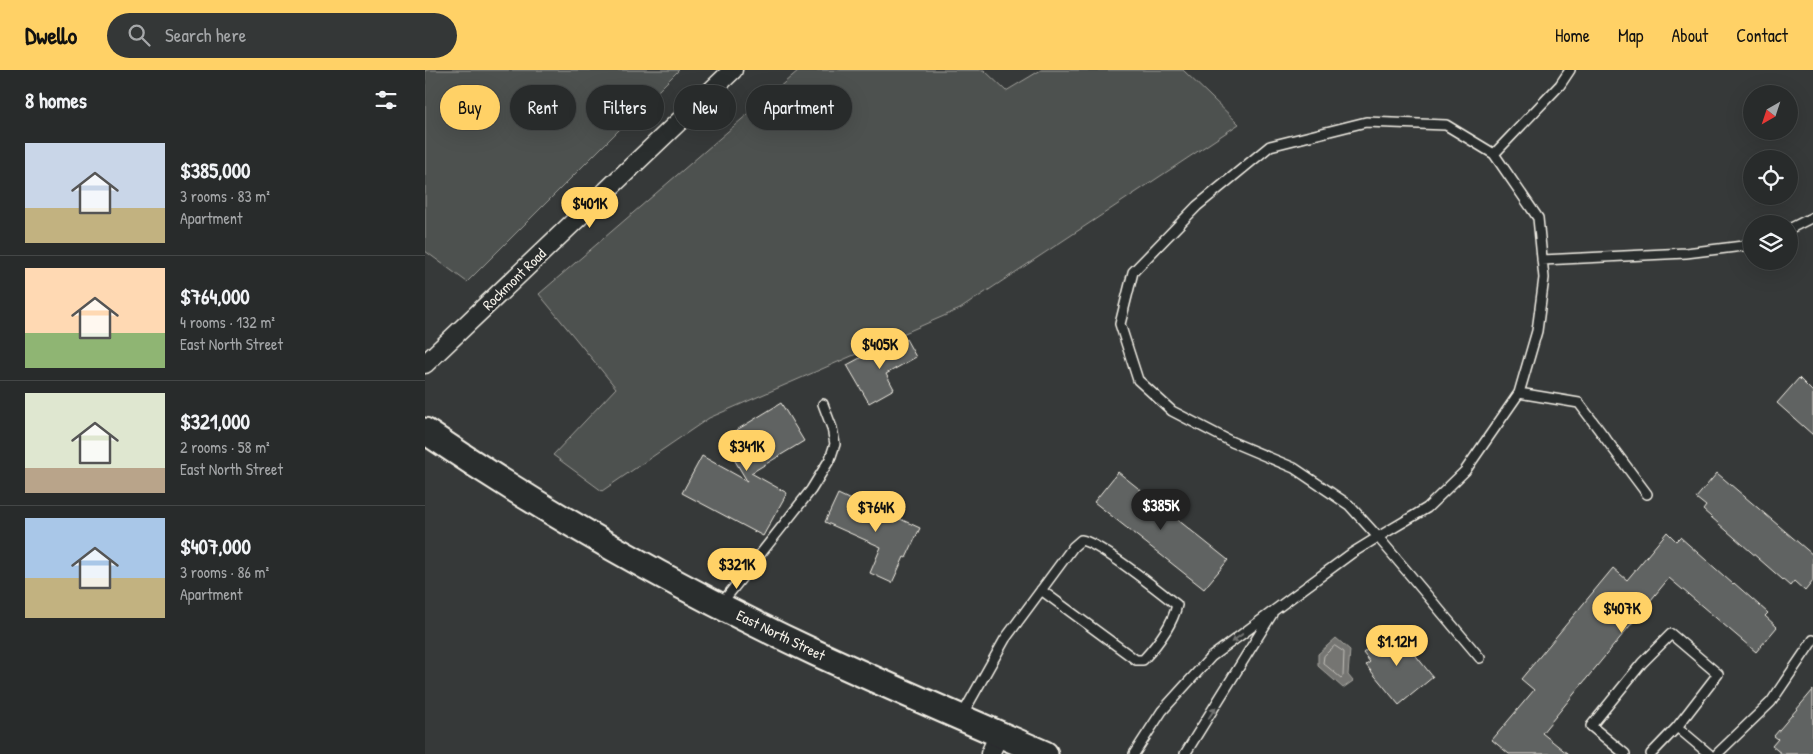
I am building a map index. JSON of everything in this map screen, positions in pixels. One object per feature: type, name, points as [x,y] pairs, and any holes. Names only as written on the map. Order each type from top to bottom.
[{"type":"main road","name":"East North Street","points":[[425,432],[527,497],[663,575],[816,653],[961,717],[995,744],[1045,754]]},
{"type":"street","name":"Rockmont Road","points":[[425,364],[733,70]]},
{"type":"lane","points":[[1494,154],[1560,85],[1570,70]]},
{"type":"lane","points":[[1134,754],[1162,711],[1211,657],[1353,552],[1378,537],[1427,508],[1465,471],[1519,393],[1537,332],[1544,278],[1538,218],[1494,154],[1446,125],[1366,122],[1271,146],[1197,206],[1133,272],[1120,324],[1138,380],[1172,411],[1231,442],[1294,468],[1349,505],[1378,537],[1481,658]]},
{"type":"lane","points":[[1798,225],[1813,217]]},
{"type":"lane","points":[[1542,260],[1686,253],[1743,246]]},
{"type":"lane","points":[[1519,393],[1579,403],[1647,494]]},
{"type":"lane","points":[[721,604],[811,490],[830,459],[835,444],[832,428],[823,404]]},
{"type":"lane","points":[[961,717],[1005,639],[1041,590],[1073,547],[1081,540],[1087,541],[1103,550],[1177,606],[1174,619],[1148,654],[1143,660],[1136,660],[1041,590]]},
{"type":"lane","points":[[1185,754],[1276,609]]},
{"type":"lane","points":[[1625,754],[1591,726],[1642,663],[1671,634],[1718,674],[1677,727],[1651,754]]},
{"type":"lane","points":[[1717,754],[1771,702],[1813,640]]},
{"type":"lane","points":[[1677,727],[1709,754]]},
{"type":"shaded area","points":[[425,70],[679,70],[664,85],[586,85],[586,130],[619,130],[467,282],[425,251]]},
{"type":"shaded area","points":[[799,70],[984,70],[1006,91],[1041,70],[1183,70],[1239,124],[960,309],[709,418],[602,491],[553,455],[616,388],[539,294],[729,130],[736,130],[736,124],[746,116],[746,130],[852,130],[852,85],[782,85]]},
{"type":"water","points":[[1336,638],[1350,650],[1348,675],[1353,681],[1343,688],[1318,666],[1318,654]]},
{"type":"building","points":[[906,339],[916,357],[886,374],[894,389],[869,403],[847,365],[873,351],[875,356]]},
{"type":"building","points":[[1799,378],[1813,392],[1813,435],[1777,403]]},
{"type":"building","points":[[781,403],[804,441],[751,473],[787,493],[763,536],[682,493],[702,456],[747,481],[722,439]]},
{"type":"building","points":[[1118,472],[1228,560],[1204,589],[1094,502]]},
{"type":"building","points":[[1717,473],[1813,555],[1813,581],[1805,591],[1794,581],[1790,586],[1703,510],[1706,506],[1696,498]]},
{"type":"building","points":[[838,494],[855,502],[856,499],[920,528],[892,583],[870,573],[881,547],[825,522]]},
{"type":"building","points":[[1667,532],[1676,541],[1680,537],[1734,583],[1768,613],[1765,616],[1777,627],[1756,652],[1669,578],[1542,733],[1568,754],[1509,754],[1492,740],[1534,690],[1521,679],[1613,568],[1627,580]]},
{"type":"building","points":[[1389,632],[1396,640],[1401,637],[1433,677],[1399,705],[1366,665],[1370,662],[1363,653]]},
{"type":"building","points":[[1813,690],[1813,754],[1782,754],[1772,746],[1778,739],[1774,736]]}]
